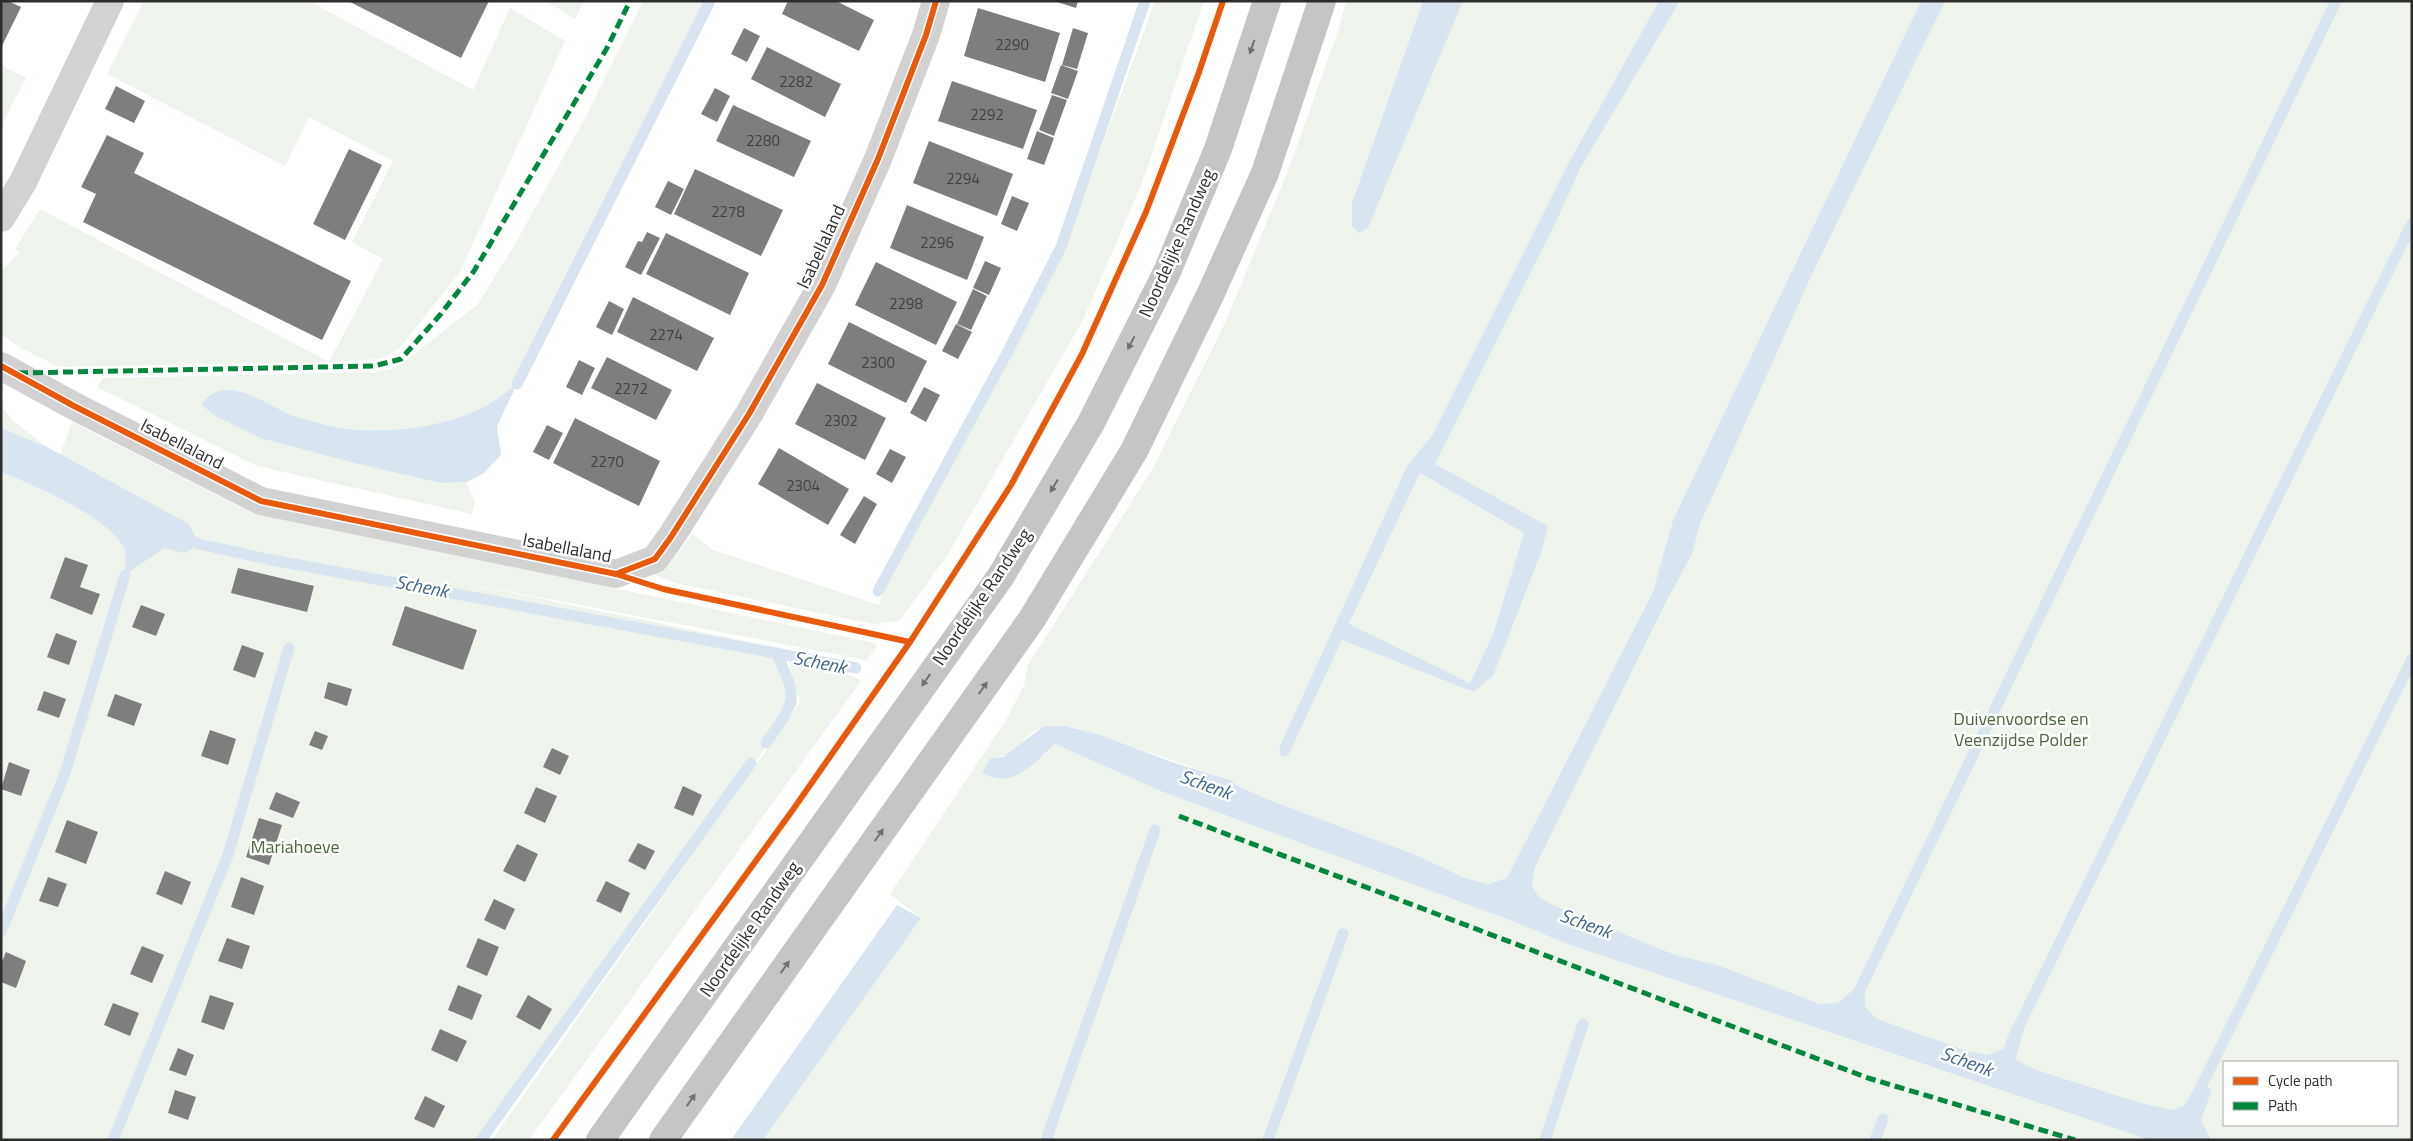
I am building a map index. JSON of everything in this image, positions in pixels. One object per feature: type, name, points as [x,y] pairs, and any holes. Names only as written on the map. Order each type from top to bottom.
[{"type":"main road","name":"Noordelijke Randweg","points":[[600,1140],[1001,576],[1091,423],[1167,272],[1218,149],[1267,1]]},
{"type":"main road","points":[[663,1140],[1032,619],[1134,451],[1211,294],[1265,173],[1322,1]]},
{"type":"street","points":[[1,218],[23,182],[110,1]]},
{"type":"street","name":"Isabellaland","points":[[1,366],[74,406],[261,502],[616,574],[655,559],[748,414],[822,285],[878,159],[926,35],[936,1]]},
{"type":"green space","points":[[144,1],[309,1],[473,90],[510,8],[565,41],[460,272],[398,350],[380,359],[329,362],[383,259],[352,242],[393,161],[309,117],[285,166],[107,74]]},
{"type":"green space","points":[[546,1],[584,1],[575,19]]},
{"type":"green space","points":[[643,1],[710,1],[517,384],[487,406],[469,414],[440,423],[394,430],[357,430],[315,422],[300,418],[249,394],[235,390],[223,390],[211,395],[201,405],[217,417],[260,438],[440,483],[466,482],[475,502],[472,514],[257,466],[97,387],[103,378],[376,372],[396,368],[478,304],[515,244],[585,118]]},
{"type":"green space","points":[[1155,1],[1204,1],[1142,183],[1083,320],[947,556],[899,621],[873,624],[675,583],[651,574],[676,556],[692,534],[713,550],[879,605],[882,594],[1065,247]]},
{"type":"green space","name":"Duivenvoordse en Veenzijdse Polder","points":[[1346,1],[1423,1],[1352,203],[1359,233],[1368,227],[1463,1],[1659,1],[1568,164],[1433,434],[1407,466],[1280,746],[1279,752],[1282,757],[1288,756],[1342,640],[1472,692],[1548,527],[1435,464],[1557,220],[1581,167],[1680,1],[1921,1],[1673,520],[1654,590],[1932,1],[2412,1],[2412,1140],[763,1140],[921,918],[890,894],[1006,720],[1024,686],[1028,665],[1153,468],[1225,323],[1288,171],[1339,28]],"holes":[[[1650,599],[1503,911],[1163,792],[1055,744],[1043,756],[983,772],[991,758],[1000,757],[1012,751],[1032,733],[1042,727],[1074,727],[1230,780],[1236,785],[1264,798],[1416,855],[1465,878],[1488,884],[1507,878]]]},
{"type":"green space","points":[[1,65],[26,78],[1,126]]},
{"type":"green space","points":[[40,209],[329,362],[59,367],[19,347],[1,334],[1,271],[19,253],[15,249]]},
{"type":"green space","points":[[1,405],[12,420],[47,447],[1,428]]},
{"type":"green space","name":"Mariahoeve","points":[[72,422],[243,508],[263,515],[604,584],[605,586],[874,643],[877,646],[867,660],[464,583],[780,648],[798,703],[479,1140],[1,1140],[1,459],[189,524],[60,455]]},
{"type":"green space","points":[[1420,473],[1524,533],[1493,634],[1470,683],[1349,625]]},
{"type":"green space","points":[[789,662],[853,676],[861,681],[529,1140],[492,1140],[800,702]]},
{"type":"water","points":[[1423,1],[1463,1],[1368,228],[1359,233],[1352,226],[1352,203]]},
{"type":"water","points":[[1659,1],[1680,1],[1581,167],[1557,220],[1435,464],[1548,526],[1542,550],[1493,676],[1473,692],[1342,640],[1288,756],[1282,757],[1279,752],[1280,746],[1407,466],[1433,434],[1568,164]],"holes":[[[1420,473],[1524,533],[1493,634],[1470,683],[1349,624]]]},
{"type":"water","points":[[1921,1],[1945,1],[1813,272],[1700,524],[1692,554],[1666,602],[1534,869],[1532,887],[1539,897],[1555,906],[1675,955],[1717,965],[1820,1004],[1838,1003],[1854,989],[1865,994],[1865,1007],[1877,1019],[1967,1051],[1987,1055],[2003,1049],[2013,1024],[2024,1027],[2016,1060],[2036,1070],[2137,1102],[2171,1110],[2184,1106],[2196,1086],[2212,1089],[2201,1120],[2211,1140],[2150,1140],[1565,943],[1510,920],[1163,792],[1055,744],[1031,766],[1013,777],[1003,779],[982,772],[991,758],[1003,757],[1044,726],[1066,726],[1100,735],[1172,762],[1230,780],[1236,785],[1264,798],[1416,855],[1465,878],[1488,884],[1507,878],[1653,592],[1673,520]]},
{"type":"water","points":[[517,384],[497,426],[501,455],[484,473],[467,482],[440,483],[260,438],[217,417],[201,405],[211,395],[223,390],[235,390],[249,394],[300,418],[314,422],[356,430],[394,430],[440,423],[468,414],[491,403]]},
{"type":"water","points":[[1,428],[47,447],[189,524],[199,544],[185,553],[164,548],[125,575],[126,558],[124,548],[104,525],[50,493],[1,472]]},
{"type":"water","points":[[897,905],[921,918],[763,1140],[731,1140]]},
{"type":"building","points":[[1,1],[8,1],[21,7],[1,48]]},
{"type":"building","points":[[348,1],[489,1],[461,58]]},
{"type":"building","points":[[788,1],[836,1],[874,20],[859,51],[782,14]]},
{"type":"building","points":[[1054,1],[1078,1],[1076,8]]},
{"type":"building","points":[[978,8],[1060,33],[1045,82],[964,56]]},
{"type":"building","points":[[744,28],[760,36],[747,62],[731,54]]},
{"type":"building","points":[[1073,28],[1088,33],[1077,69],[1062,65]]},
{"type":"building","points":[[767,47],[841,84],[825,117],[751,79]]},
{"type":"building","points":[[1061,65],[1078,71],[1068,99],[1051,93]]},
{"type":"building","points":[[952,81],[1037,110],[1023,149],[938,121]]},
{"type":"building","points":[[116,86],[145,101],[134,123],[105,109]]},
{"type":"building","points":[[715,88],[730,96],[717,122],[701,114]]},
{"type":"building","points":[[1052,95],[1067,100],[1054,136],[1039,130]]},
{"type":"building","points":[[733,105],[811,141],[794,177],[716,141]]},
{"type":"building","points":[[1037,131],[1054,138],[1044,165],[1027,159]]},
{"type":"building","points":[[107,135],[144,153],[134,173],[351,281],[322,340],[83,222],[96,194],[81,187]]},
{"type":"building","points":[[929,141],[1013,174],[997,216],[913,183]]},
{"type":"building","points":[[349,149],[382,165],[345,240],[313,224]]},
{"type":"building","points":[[695,169],[783,210],[761,256],[674,214]]},
{"type":"building","points":[[668,181],[684,189],[671,215],[655,207]]},
{"type":"building","points":[[1012,196],[1029,203],[1017,231],[1001,224]]},
{"type":"building","points":[[907,205],[984,237],[967,280],[890,248]]},
{"type":"building","points":[[647,232],[660,238],[641,275],[625,267],[638,241],[642,242]]},
{"type":"building","points":[[666,233],[749,273],[730,315],[646,274]]},
{"type":"building","points":[[985,261],[1001,268],[989,295],[973,288]]},
{"type":"building","points":[[876,262],[957,302],[936,345],[855,305]]},
{"type":"building","points":[[973,289],[987,296],[971,330],[957,324]]},
{"type":"building","points":[[633,297],[714,338],[697,371],[617,332]]},
{"type":"building","points":[[609,301],[624,309],[612,335],[596,327]]},
{"type":"building","points":[[849,322],[927,361],[906,403],[828,364]]},
{"type":"building","points":[[956,324],[972,332],[958,359],[942,351]]},
{"type":"building","points":[[607,357],[672,390],[656,420],[591,388]]},
{"type":"building","points":[[579,360],[595,368],[582,395],[566,387]]},
{"type":"building","points":[[817,383],[886,418],[865,460],[795,424]]},
{"type":"building","points":[[924,387],[940,395],[926,422],[910,413]]},
{"type":"building","points":[[575,418],[660,461],[639,506],[553,463]]},
{"type":"building","points":[[547,425],[563,433],[549,460],[533,452]]},
{"type":"building","points":[[779,448],[849,489],[828,525],[758,484]]},
{"type":"building","points":[[890,449],[906,457],[892,483],[876,474]]},
{"type":"building","points":[[864,496],[877,504],[855,544],[840,535]]},
{"type":"building","points":[[65,557],[88,565],[80,587],[100,594],[92,615],[50,598]]},
{"type":"building","points":[[238,568],[314,586],[307,612],[231,593]]},
{"type":"building","points":[[141,605],[165,614],[156,636],[132,627]]},
{"type":"building","points":[[405,606],[477,630],[463,670],[392,645]]},
{"type":"building","points":[[56,633],[77,641],[69,665],[47,657]]},
{"type":"building","points":[[242,645],[264,653],[255,678],[233,670]]},
{"type":"building","points":[[328,682],[352,689],[347,706],[324,698]]},
{"type":"building","points":[[44,691],[66,699],[59,718],[37,710]]},
{"type":"building","points":[[115,694],[142,704],[134,726],[107,716]]},
{"type":"building","points":[[210,730],[236,739],[228,765],[201,756]]},
{"type":"building","points":[[315,731],[328,736],[322,750],[309,745]]},
{"type":"building","points":[[552,748],[569,756],[560,775],[543,767]]},
{"type":"building","points":[[9,762],[30,770],[21,796],[1,789]]},
{"type":"building","points":[[683,786],[702,795],[693,816],[674,808]]},
{"type":"building","points":[[536,787],[557,796],[545,823],[524,813]]},
{"type":"building","points":[[276,792],[300,802],[293,818],[269,809]]},
{"type":"building","points":[[259,818],[282,825],[269,865],[246,857]]},
{"type":"building","points":[[67,820],[98,832],[86,864],[55,852]]},
{"type":"building","points":[[638,843],[655,851],[645,870],[628,861]]},
{"type":"building","points":[[517,844],[538,854],[525,882],[503,871]]},
{"type":"building","points":[[165,871],[191,882],[182,905],[156,894]]},
{"type":"building","points":[[48,877],[67,884],[58,907],[39,901]]},
{"type":"building","points":[[241,877],[264,886],[254,915],[231,907]]},
{"type":"building","points":[[606,881],[630,893],[621,913],[596,901]]},
{"type":"building","points":[[494,899],[515,909],[505,930],[484,920]]},
{"type":"building","points":[[227,938],[250,946],[242,969],[218,961]]},
{"type":"building","points":[[478,938],[499,947],[487,976],[466,967]]},
{"type":"building","points":[[142,946],[164,955],[152,983],[130,974]]},
{"type":"building","points":[[6,952],[26,961],[16,988],[1,982],[1,964]]},
{"type":"building","points":[[458,985],[482,995],[472,1020],[448,1010]]},
{"type":"building","points":[[210,995],[234,1003],[224,1030],[201,1022]]},
{"type":"building","points":[[528,995],[552,1009],[540,1030],[516,1017]]},
{"type":"building","points":[[113,1003],[139,1013],[130,1036],[104,1025]]},
{"type":"building","points":[[440,1029],[467,1041],[457,1062],[431,1050]]},
{"type":"building","points":[[178,1048],[194,1055],[186,1076],[169,1070]]},
{"type":"building","points":[[175,1090],[196,1097],[188,1120],[168,1113]]},
{"type":"building","points":[[425,1096],[445,1106],[434,1128],[414,1119]]},
{"type":"waterway","points":[[517,384],[710,1]]},
{"type":"waterway","points":[[878,591],[1006,355],[1061,247],[1145,1]]},
{"type":"waterway","points":[[1853,1004],[2336,1]]},
{"type":"waterway","points":[[2013,1038],[2412,223]]},
{"type":"waterway","name":"Schenk","points":[[185,538],[199,544],[267,559],[856,668]]},
{"type":"waterway","points":[[1,932],[65,773],[125,575]]},
{"type":"waterway","points":[[113,1140],[228,855],[289,648]]},
{"type":"waterway","points":[[766,743],[787,711],[791,697],[789,681],[777,653]]},
{"type":"waterway","points":[[2195,1099],[2412,659]]},
{"type":"waterway","points":[[481,1140],[751,763]]},
{"type":"waterway","points":[[1046,1140],[1155,830]]},
{"type":"waterway","points":[[1268,1140],[1343,934]]},
{"type":"waterway","points":[[1545,1140],[1583,1024]]},
{"type":"waterway","points":[[1875,1140],[1883,1119]]},
{"type":"marked path","points":[[18,373],[374,366],[401,359],[440,315],[474,271],[607,48],[630,1]]},
{"type":"marked path","points":[[1179,816],[1868,1078],[2075,1140]]},
{"type":"cycle path","points":[[1,366],[74,406],[261,501],[616,574],[655,559],[749,414],[822,285],[878,159],[926,35],[936,1]]},
{"type":"cycle path","points":[[553,1140],[792,811],[910,642],[1011,485],[1082,354],[1146,212],[1198,75],[1223,1]]},
{"type":"cycle path","points":[[616,574],[663,589],[910,642]]}]
